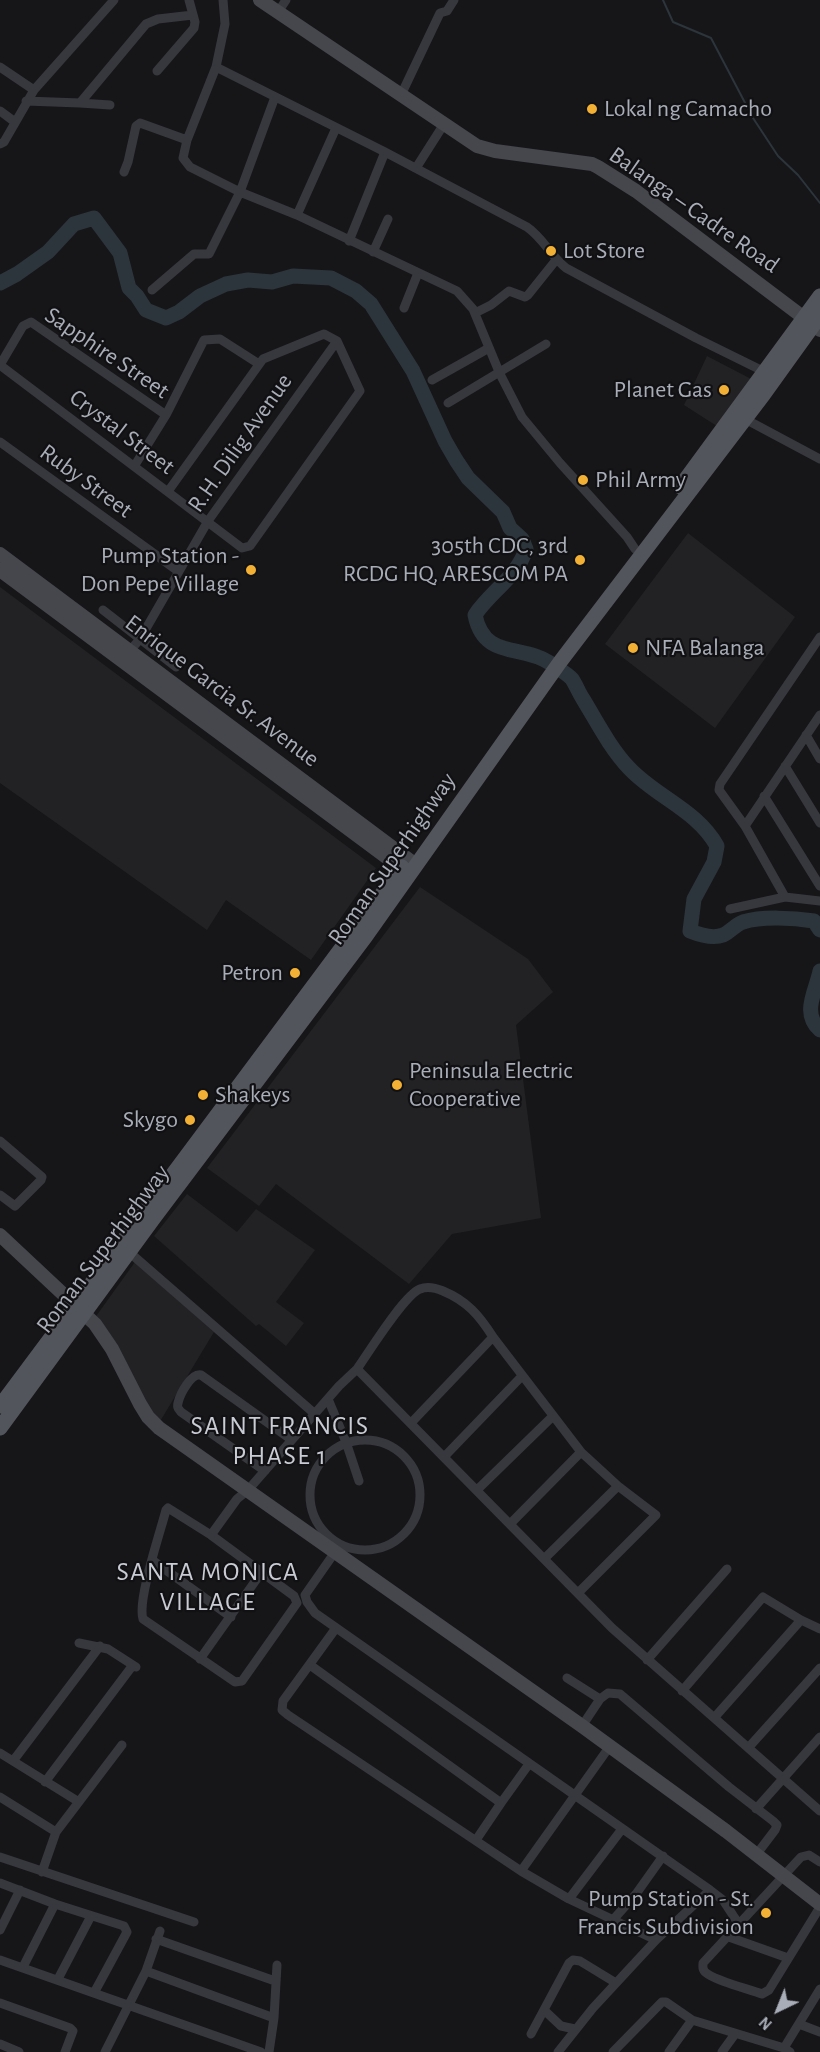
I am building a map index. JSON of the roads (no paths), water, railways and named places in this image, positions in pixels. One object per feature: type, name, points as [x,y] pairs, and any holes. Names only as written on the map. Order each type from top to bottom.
[{"type":"main road","name":"Roman Superhighway","points":[[556,660],[745,419],[814,322],[820,296]]},
{"type":"main road","name":"Roman Superhighway","points":[[0,1428],[79,1310],[408,866],[765,372],[814,322]]},
{"type":"main road","name":"Roman Superhighway","points":[[0,1406],[129,1252],[366,936],[408,866]]},
{"type":"street","points":[[0,144],[4,142],[34,90],[114,0]]},
{"type":"street","points":[[157,70],[191,33],[195,22],[189,0]]},
{"type":"street","points":[[223,0],[225,24],[216,67],[187,140],[183,158],[186,165],[457,291],[475,313],[500,374],[522,417],[635,549]]},
{"type":"street","name":"Balanga – Cadre Road","points":[[260,0],[282,6],[401,95],[479,147],[592,164],[598,167],[636,191],[814,322]]},
{"type":"street","points":[[401,95],[440,13],[447,11],[454,0]]},
{"type":"street","points":[[80,103],[146,24],[158,19],[193,15]]},
{"type":"street","points":[[0,67],[34,90]]},
{"type":"street","points":[[216,67],[527,227],[540,237],[556,260],[566,268],[696,338],[765,372]]},
{"type":"street","points":[[152,290],[194,254],[207,256],[211,252],[240,192],[274,97]]},
{"type":"street","points":[[26,101],[110,105]]},
{"type":"street","points":[[0,111],[15,122]]},
{"type":"street","points":[[124,172],[136,126],[140,123],[187,140]]},
{"type":"street","points":[[416,168],[444,124]]},
{"type":"street","points":[[297,215],[336,128]]},
{"type":"street","points":[[349,241],[385,152]]},
{"type":"street","points":[[373,252],[388,219]]},
{"type":"street","points":[[475,313],[491,305],[509,291],[528,296],[556,260]]},
{"type":"street","points":[[404,308],[418,273]]},
{"type":"street","name":"Sapphire Street","points":[[0,365],[27,323],[31,322],[166,415]]},
{"type":"street","points":[[169,490],[266,356],[324,334],[337,341]]},
{"type":"street","points":[[135,465],[166,415],[204,340],[220,339],[259,364]]},
{"type":"street","name":"Crystal Street","points":[[0,365],[169,490],[242,548],[250,546],[360,391],[337,341]]},
{"type":"street","name":"R.H. Dilig Avenue","points":[[126,655],[140,639],[208,521],[337,341]]},
{"type":"street","points":[[448,404],[546,344]]},
{"type":"street","points":[[432,380],[489,348]]},
{"type":"street","points":[[745,419],[820,459]]},
{"type":"street","name":"Ruby Street","points":[[0,442],[178,571]]},
{"type":"street","name":"Enrique Garcia Sr. Avenue","points":[[0,554],[126,655],[408,866]]},
{"type":"street","name":"Enrique Garcia Sr. Avenue","points":[[0,570],[126,655]]},
{"type":"street","points":[[103,610],[176,668]]},
{"type":"street","points":[[785,897],[745,826],[719,790],[720,784],[816,653],[820,637]]},
{"type":"street","points":[[745,826],[820,715]]},
{"type":"street","points":[[806,735],[820,759]]},
{"type":"street","points":[[785,766],[820,823]]},
{"type":"street","points":[[764,796],[820,886]]},
{"type":"street","points":[[730,909],[785,897],[820,901]]},
{"type":"street","points":[[0,1141],[42,1177],[15,1206],[0,1195]]},
{"type":"street","points":[[0,1235],[95,1324],[112,1349],[148,1418],[159,1428],[582,1725],[756,1855],[782,1876],[820,1906],[769,1990],[762,1994],[716,1978],[706,1972],[702,1968],[703,1963],[782,1876],[804,1855],[820,1863]]},
{"type":"street","points":[[129,1252],[315,1414]]},
{"type":"street","points":[[211,1535],[237,1499],[248,1490],[357,1369],[402,1306],[420,1289],[431,1287],[457,1297],[476,1312],[581,1452],[618,1486],[656,1515],[578,1593]]},
{"type":"street","points":[[411,1423],[493,1337]]},
{"type":"street","points":[[357,1369],[612,1628],[820,1811]]},
{"type":"street","points":[[265,1471],[181,1412],[178,1403],[191,1377],[196,1374],[201,1375],[292,1440]]},
{"type":"street","points":[[444,1457],[522,1376]]},
{"type":"street","points":[[328,1399],[359,1481]]},
{"type":"street","points":[[477,1490],[553,1416]]},
{"type":"street","points":[[366,1440],[388,1445],[406,1459],[417,1478],[420,1500],[414,1521],[401,1537],[382,1548],[363,1550],[343,1546],[326,1534],[314,1517],[309,1496],[313,1475],[325,1456],[346,1442],[366,1440]]},
{"type":"street","points":[[510,1524],[581,1452]]},
{"type":"street","points":[[544,1559],[618,1486]]},
{"type":"street","points":[[168,1508],[211,1535],[294,1596],[297,1603],[242,1681],[236,1682],[143,1620],[141,1607],[153,1560],[168,1508]]},
{"type":"street","points":[[335,1552],[305,1595],[310,1608],[528,1764],[710,1890],[723,1900],[738,1923]]},
{"type":"street","points":[[153,1560],[231,1617]]},
{"type":"street","points":[[647,1660],[727,1569]]},
{"type":"street","points":[[200,1659],[261,1573]]},
{"type":"street","points":[[682,1691],[763,1597],[820,1629]]},
{"type":"street","points":[[714,1718],[801,1620]]},
{"type":"street","points":[[336,1628],[282,1704],[282,1710],[521,1871],[612,1921],[656,1940]]},
{"type":"street","points":[[45,1782],[135,1667],[100,1646],[79,1643]]},
{"type":"street","points":[[14,1761],[100,1646]]},
{"type":"street","points":[[310,1665],[501,1803]]},
{"type":"street","points":[[749,1747],[820,1668]]},
{"type":"street","points":[[567,1678],[600,1699]]},
{"type":"street","points":[[582,1725],[600,1699],[608,1693],[620,1694],[777,1825],[756,1855]]},
{"type":"street","points":[[756,1809],[820,1737]]},
{"type":"street","points":[[42,1872],[56,1832],[122,1745]]},
{"type":"street","points":[[521,1871],[610,1746]]},
{"type":"street","points":[[0,1753],[79,1802]]},
{"type":"street","points":[[476,1840],[528,1764]]},
{"type":"street","points":[[0,1797],[56,1832]]},
{"type":"street","points":[[569,1899],[622,1829]]},
{"type":"street","points":[[612,1921],[636,1894],[663,1856]]},
{"type":"street","points":[[0,1857],[194,1922]]},
{"type":"street","points":[[0,1883],[55,1904],[124,1926],[127,1932],[94,1993]]},
{"type":"street","points":[[0,1930],[20,1890]]},
{"type":"street","points":[[558,2052],[575,2029],[656,1940],[674,1926],[710,1890]]},
{"type":"street","points":[[23,1967],[55,1904]]},
{"type":"street","points":[[58,1979],[91,1916]]},
{"type":"street","points":[[105,2052],[146,1971],[158,1935],[275,1981]]},
{"type":"street","points":[[726,1936],[788,1958]]},
{"type":"street","points":[[0,1960],[58,1979],[248,2050],[261,2052]]},
{"type":"street","points":[[531,2034],[569,1963],[573,1960],[580,1961],[616,1983]]},
{"type":"street","points":[[269,2052],[274,2018],[277,1965]]},
{"type":"street","points":[[146,1971],[274,2018]]},
{"type":"street","points":[[613,2052],[662,2002],[666,2002],[692,2020],[787,2050],[820,1989]]},
{"type":"street","points":[[0,2003],[70,2028],[73,2031],[72,2036],[65,2052]]},
{"type":"street","points":[[544,2010],[561,2026],[575,2029]]},
{"type":"street","points":[[669,2052],[692,2020]]},
{"type":"street","points":[[800,2024],[820,2032]]},
{"type":"street","points":[[722,2052],[735,2034]]},
{"type":"street","points":[[0,2044],[19,2052]]},
{"type":"waterway","points":[[663,0],[673,22],[711,38],[753,118],[778,156],[798,175],[820,203]]},
{"type":"waterway","points":[[0,283],[48,252],[74,224],[94,218],[120,253],[129,288],[146,310],[166,318],[179,312],[200,296],[226,284],[248,280],[272,282],[293,276],[331,278],[356,291],[371,304],[413,371],[456,460],[468,478],[503,512],[510,528],[522,539],[526,549],[517,567],[475,615],[480,629],[495,645],[539,657],[570,677],[604,735],[622,760],[640,778],[699,823],[717,846],[714,862],[694,899],[690,931],[715,937],[726,934],[743,922],[778,918],[814,921],[820,930]]},
{"type":"waterway","points":[[820,971],[811,1002],[811,1016],[820,1030]]},
{"type":"place","name":"Lokal ng Camacho","points":[[592,109]]},
{"type":"place","name":"Lot Store","points":[[551,251]]},
{"type":"place","name":"Planet Gas","points":[[724,390]]},
{"type":"place","name":"Phil Army","points":[[583,480]]},
{"type":"place","name":"305th CDC, 3rd RCDG HQ, ARESCOM PA","points":[[580,560]]},
{"type":"place","name":"Pump Station - Don Pepe Village","points":[[251,570]]},
{"type":"place","name":"NFA Balanga","points":[[633,648]]},
{"type":"place","name":"Petron","points":[[295,973]]},
{"type":"place","name":"Peninsula Electric Cooperative","points":[[397,1085]]},
{"type":"place","name":"Shakeys","points":[[203,1095]]},
{"type":"place","name":"Skygo","points":[[190,1120]]},
{"type":"place","name":"Pump Station - St. Francis Subdivision","points":[[766,1913]]},
{"type":"district","name":"SAINT FRANCIS PHASE 1","points":[[280,1441]]},
{"type":"district","name":"SANTA MONICA VILLAGE","points":[[208,1587]]}]
